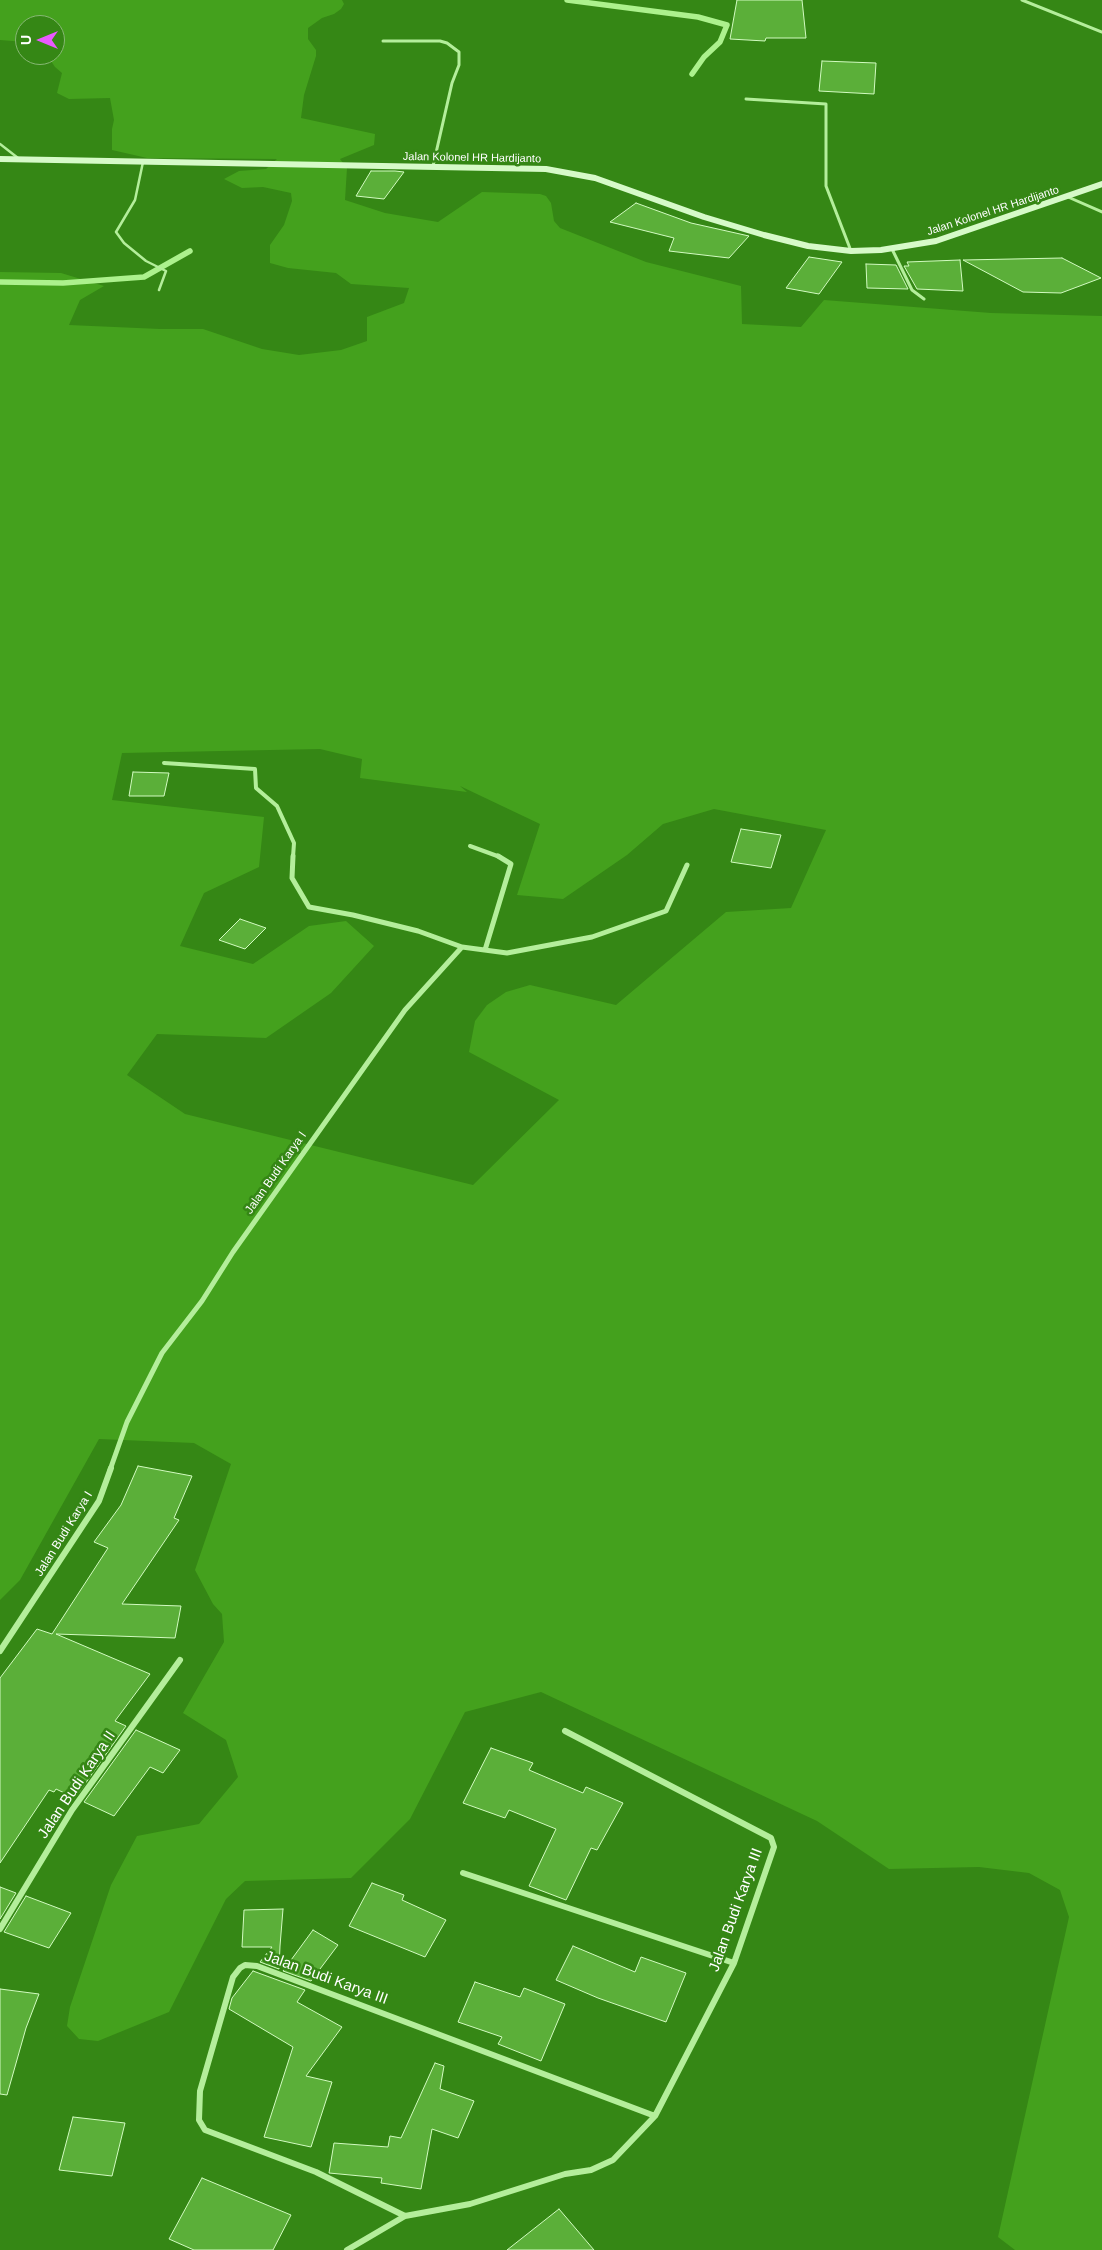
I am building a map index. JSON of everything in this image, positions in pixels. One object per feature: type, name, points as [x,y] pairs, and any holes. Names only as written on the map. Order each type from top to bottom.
[{"type":"main road","name":"Jalan Kolonel HR Hardijanto","points":[[0,159],[528,167],[595,178],[704,217],[764,235],[808,246],[851,251],[892,249],[936,242],[1102,184]]},
{"type":"street","points":[[1022,0],[1102,32]]},
{"type":"street","points":[[384,41],[440,41],[448,43],[459,52],[459,66],[452,83],[433,166]]},
{"type":"street","points":[[746,99],[826,104],[826,186],[851,251]]},
{"type":"street","points":[[1068,197],[1102,212]]},
{"type":"street","points":[[892,249],[912,290],[924,298]]},
{"type":"street","points":[[164,763],[255,769],[256,788],[278,806],[294,843],[292,878],[309,907],[353,915],[418,931],[462,947],[507,953],[592,937],[666,911],[687,865]]},
{"type":"street","points":[[470,846],[498,856],[511,864],[485,950]]},
{"type":"street","name":"Jalan Budi Karya I","points":[[0,1651],[99,1501],[127,1422],[162,1353],[202,1301],[233,1252],[406,1010],[462,947]]},
{"type":"street","name":"Jalan Budi Karya II","points":[[0,1929],[72,1810],[180,1660]]},
{"type":"street","name":"Jalan Budi Karya III","points":[[347,2250],[405,2216],[470,2204],[566,2174],[591,2170],[614,2160],[655,2116],[734,1963],[774,1846],[771,1838],[565,1731]]},
{"type":"street","points":[[463,1873],[734,1963]]},
{"type":"street","name":"Jalan Budi Karya III","points":[[405,2216],[316,2172],[205,2130],[199,2120],[200,2092],[233,1977],[240,1968],[245,1965],[258,1966],[655,2116]]},
{"type":"lane","points":[[0,144],[19,159]]},
{"type":"lane","points":[[143,162],[135,200],[116,232],[124,243],[155,266],[166,271],[159,290]]},
{"type":"green space","points":[[0,0],[342,0],[344,4],[341,9],[334,14],[322,18],[308,28],[308,39],[316,50],[316,56],[304,95],[301,118],[375,134],[374,145],[340,159],[347,168],[345,200],[385,213],[438,222],[482,192],[540,194],[546,196],[551,203],[554,221],[560,228],[646,262],[741,286],[742,324],[801,327],[824,300],[991,313],[1102,316],[1102,2250],[1015,2250],[998,2237],[1069,1917],[1060,1890],[1029,1873],[979,1867],[889,1869],[817,1821],[541,1692],[465,1712],[410,1819],[351,1878],[245,1881],[226,1899],[169,2012],[98,2041],[79,2039],[67,2026],[70,2007],[111,1885],[137,1836],[199,1824],[238,1777],[226,1740],[183,1713],[224,1642],[222,1614],[213,1604],[195,1570],[231,1464],[194,1443],[99,1439],[20,1580],[0,1600],[0,272],[61,273],[104,286],[80,300],[69,325],[203,329],[262,349],[299,355],[341,350],[367,341],[367,317],[404,303],[409,288],[351,284],[336,273],[288,268],[270,263],[270,245],[284,225],[292,201],[291,193],[263,187],[242,188],[224,179],[239,171],[266,169],[277,159],[147,158],[112,150],[114,120],[110,98],[69,99],[57,93],[62,73],[54,65],[65,65],[65,15],[15,15],[15,41],[0,40]],"holes":[[[320,749],[362,759],[360,778],[467,792],[460,786],[540,824],[517,895],[563,899],[627,855],[663,824],[714,809],[826,830],[791,908],[726,912],[616,1005],[530,985],[506,992],[487,1005],[475,1021],[469,1052],[559,1100],[473,1185],[185,1114],[127,1075],[157,1034],[266,1038],[331,993],[374,946],[346,921],[309,926],[253,964],[180,946],[204,893],[259,867],[264,817],[112,800],[122,753]]]},
{"type":"building","points":[[737,0],[802,0],[806,38],[766,38],[765,41],[730,39]]},
{"type":"building","points":[[822,61],[876,63],[874,94],[819,91]]},
{"type":"building","points":[[371,171],[404,172],[384,199],[356,196]]},
{"type":"building","points":[[636,203],[691,223],[749,236],[729,258],[669,251],[674,238],[610,222]]},
{"type":"building","points":[[809,257],[842,262],[819,294],[786,288]]},
{"type":"building","points":[[1062,258],[1101,278],[1061,293],[1023,292],[963,260]]},
{"type":"building","points":[[960,260],[963,291],[917,289],[904,266],[909,266],[907,262]]},
{"type":"building","points":[[866,264],[896,265],[908,289],[867,288]]},
{"type":"building","points":[[133,772],[169,773],[164,796],[129,796]]},
{"type":"building","points":[[741,829],[781,835],[771,868],[731,862]]},
{"type":"building","points":[[240,919],[266,928],[245,949],[219,940]]},
{"type":"building","points":[[138,1466],[192,1476],[174,1518],[179,1520],[122,1604],[181,1606],[175,1638],[56,1634],[150,1674],[115,1721],[126,1726],[75,1798],[56,1789],[54,1792],[49,1790],[0,1863],[0,1678],[37,1629],[52,1634],[108,1548],[94,1542],[121,1505]]},
{"type":"building","points":[[136,1730],[180,1750],[163,1773],[150,1767],[114,1816],[84,1802]]},
{"type":"building","points":[[491,1748],[533,1763],[529,1770],[583,1793],[586,1787],[623,1803],[597,1850],[591,1848],[566,1900],[529,1886],[556,1829],[509,1810],[505,1818],[463,1803]]},
{"type":"building","points":[[372,1883],[404,1895],[402,1900],[446,1920],[425,1957],[349,1926]]},
{"type":"building","points":[[0,1887],[16,1893],[0,1919]]},
{"type":"building","points":[[26,1896],[71,1913],[49,1948],[4,1932]]},
{"type":"building","points":[[283,1909],[279,1969],[260,1962],[272,1947],[242,1947],[244,1910]]},
{"type":"building","points":[[313,1930],[338,1945],[311,1981],[283,1971]]},
{"type":"building","points":[[573,1946],[635,1972],[641,1957],[686,1973],[666,2022],[598,1998],[556,1980]]},
{"type":"building","points":[[253,1971],[305,1990],[297,2002],[342,2027],[306,2076],[332,2082],[311,2147],[264,2137],[293,2047],[229,2009],[232,1998]]},
{"type":"building","points":[[475,1982],[520,1997],[524,1988],[565,2004],[541,2061],[498,2044],[502,2037],[458,2022]]},
{"type":"building","points":[[0,1989],[39,1994],[26,2028],[7,2095],[0,2094]]},
{"type":"building","points":[[435,2063],[444,2066],[440,2089],[474,2101],[458,2138],[432,2129],[421,2189],[381,2183],[382,2178],[329,2173],[334,2143],[388,2147],[390,2136],[401,2138]]},
{"type":"building","points":[[73,2117],[125,2123],[112,2176],[59,2170]]},
{"type":"building","points":[[202,2178],[291,2215],[273,2250],[194,2250],[169,2239]]},
{"type":"building","points":[[559,2209],[594,2250],[507,2250]]},
{"type":"waterway","points":[[567,0],[698,17],[727,25],[720,42],[704,57],[692,74]]},
{"type":"waterway","points":[[0,282],[63,283],[144,277],[190,251]]}]
